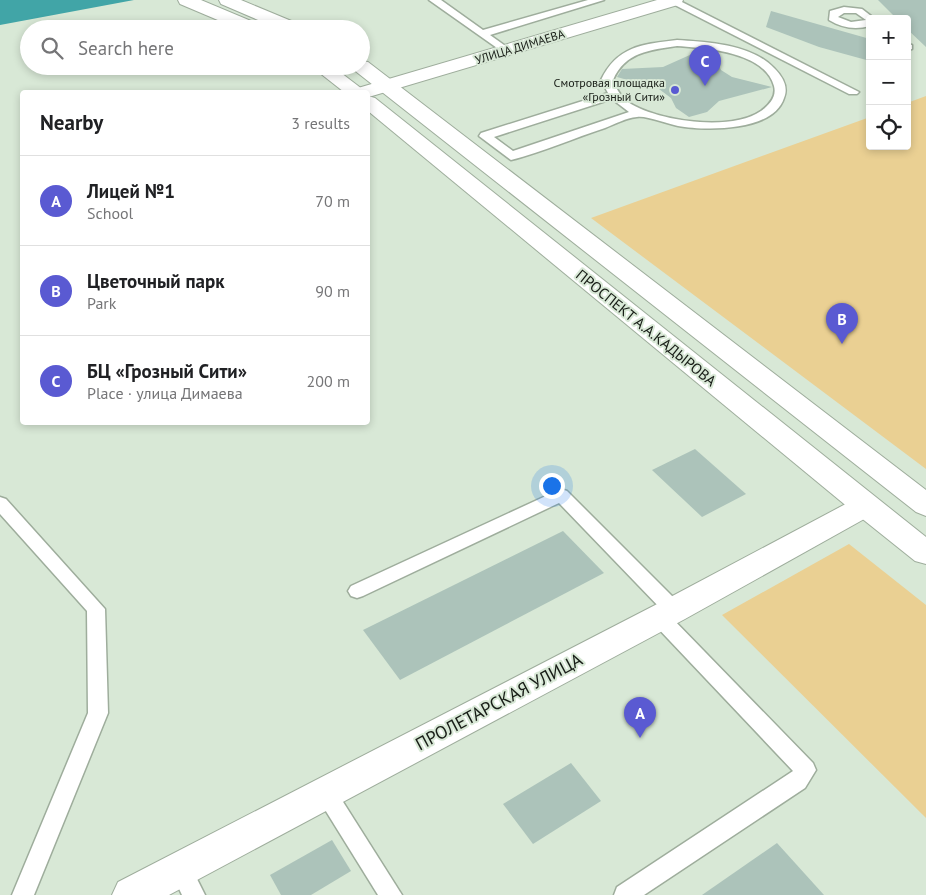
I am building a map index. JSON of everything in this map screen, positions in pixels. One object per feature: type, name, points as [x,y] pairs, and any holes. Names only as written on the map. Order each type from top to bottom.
[{"type":"main road","points":[[186,0],[232,20]]},
{"type":"main road","points":[[227,0],[274,20]]},
{"type":"main road","name":"УЛИЦА ДИМАЕВА","points":[[370,91],[507,52],[672,0]]},
{"type":"main road","name":"ПРОСПЕКТ А.А.КАДЫРОВА","points":[[370,72],[487,150],[926,505]]},
{"type":"main road","points":[[332,75],[353,90]]},
{"type":"main road","name":"ПРОСПЕКТ А.А.КАДЫРОВА","points":[[370,104],[865,506],[926,553]]},
{"type":"main road","name":"ПРОЛЕТАРСКАЯ УЛИЦА","points":[[131,895],[188,882],[326,793],[865,506]]},
{"type":"lane","points":[[434,0],[507,52]]},
{"type":"lane","points":[[482,34],[599,0]]},
{"type":"lane","points":[[672,0],[853,92]]},
{"type":"lane","points":[[828,0],[842,10],[864,13],[866,18]]},
{"type":"lane","points":[[842,10],[834,13],[833,18],[839,22],[866,24]]},
{"type":"lane","points":[[735,51],[756,43]]},
{"type":"lane","points":[[676,44],[706,45],[735,51],[759,62],[775,75],[781,90],[776,104],[759,116],[732,124],[700,126],[668,122],[639,112],[614,95],[607,80],[611,66],[626,55],[649,47],[676,44]]},
{"type":"lane","points":[[775,75],[801,66]]},
{"type":"lane","points":[[614,95],[484,136],[487,150],[511,156],[639,112]]},
{"type":"lane","points":[[357,591],[561,495],[806,770],[798,782],[625,895]]},
{"type":"lane","points":[[0,503],[96,609],[98,713],[24,895]]},
{"type":"lane","points":[[326,793],[391,895]]},
{"type":"shaded area","points":[[926,96],[926,469],[591,218],[866,118],[866,150],[911,150],[911,102]]},
{"type":"shaded area","points":[[849,544],[926,605],[926,818],[722,615]]},
{"type":"water","points":[[0,0],[134,0],[20,20],[0,25]]},
{"type":"building","points":[[878,0],[926,0],[926,47],[911,33],[911,15],[893,15]]},
{"type":"building","points":[[771,11],[866,38],[866,60],[819,47],[766,27]]},
{"type":"building","points":[[701,50],[715,58],[721,70],[732,77],[772,87],[719,101],[707,112],[689,117],[676,108],[671,98],[659,89],[617,77],[622,69],[663,67]]},
{"type":"building","points":[[695,449],[746,494],[702,517],[652,470]]},
{"type":"building","points":[[563,531],[604,573],[400,680],[363,630]]},
{"type":"building","points":[[571,763],[601,801],[533,844],[503,804]]},
{"type":"building","points":[[332,840],[351,871],[311,895],[281,895],[270,875]]},
{"type":"building","points":[[777,843],[824,895],[702,895]]},
{"type":"place","name":"БЦ «Грозный Сити»","points":[[705,86]]},
{"type":"place","name":"Смотровая площадка «Грозный Сити»","points":[[675,90]]},
{"type":"place","name":"Цветочный парк","points":[[842,344]]},
{"type":"place","name":"Лицей №1","points":[[640,738]]}]
